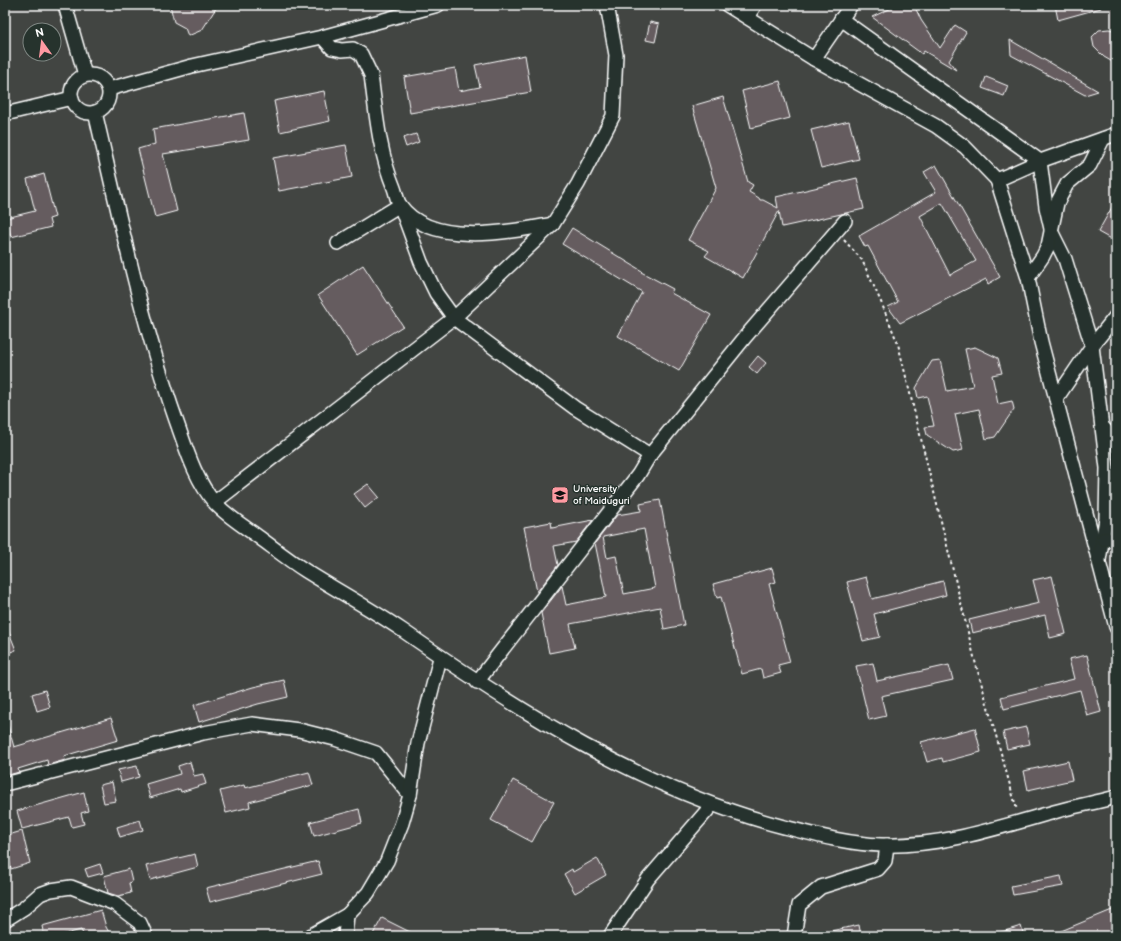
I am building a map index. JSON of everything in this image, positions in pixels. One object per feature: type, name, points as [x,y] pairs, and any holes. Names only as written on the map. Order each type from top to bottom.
[{"type":"street","points":[[65,5],[85,75]]},
{"type":"street","points":[[109,89],[192,66],[322,37],[438,5]]},
{"type":"street","points":[[215,502],[454,318],[553,224],[578,184],[613,116],[616,55],[607,5]]},
{"type":"street","points":[[727,5],[814,59],[936,126],[965,147],[997,180],[1028,278],[1041,342],[1070,449],[1098,564],[1116,627]]},
{"type":"street","points":[[747,17],[755,5]]},
{"type":"street","points":[[814,59],[851,5]]},
{"type":"street","points":[[841,20],[1040,162],[1046,207],[1052,233],[1065,259],[1092,346],[1107,468],[1106,519],[1110,540],[1098,564]]},
{"type":"street","points":[[322,37],[332,48],[356,51],[361,54],[368,66],[371,75],[380,145],[389,176],[421,262],[436,293],[454,318],[575,408],[650,455]]},
{"type":"street","points":[[85,75],[100,77],[106,82],[109,89],[107,103],[102,109],[95,112],[80,110],[75,105],[72,98],[74,84],[85,75]]},
{"type":"street","points":[[5,114],[72,98]]},
{"type":"street","points":[[95,112],[134,276],[164,385],[193,466],[215,502],[247,529],[304,570],[361,603],[477,682],[588,749],[662,785],[750,818],[828,838],[887,845],[946,842],[1116,797]]},
{"type":"street","points":[[997,180],[1040,162],[1116,134]]},
{"type":"street","points":[[1028,278],[1043,256],[1052,233],[1057,203],[1068,184],[1090,165],[1103,139]]},
{"type":"street","points":[[400,205],[416,220],[436,228],[462,234],[505,232],[553,224]]},
{"type":"street","points":[[338,243],[400,205]]},
{"type":"street","points":[[477,682],[638,476],[650,455],[746,336],[845,221]]},
{"type":"street","points":[[1056,398],[1092,346],[1116,316]]},
{"type":"street","points":[[1102,426],[1116,442]]},
{"type":"street","points":[[310,936],[347,915],[368,893],[387,861],[402,823],[410,795],[418,743],[440,658]]},
{"type":"street","points":[[5,784],[203,733],[252,724],[299,730],[335,739],[376,753],[410,795]]},
{"type":"street","points":[[610,936],[648,878],[712,805]]},
{"type":"street","points":[[794,936],[799,905],[821,887],[878,869],[885,860],[887,845]]},
{"type":"street","points":[[5,920],[24,908],[40,894],[51,890],[71,887],[115,904],[140,923],[146,936]]},
{"type":"street","points":[[345,936],[347,915]]},
{"type":"path","points":[[836,232],[862,260],[898,344],[975,661],[1021,821]]},
{"type":"shaded area","name":"University of Maiduguri","points":[[5,5],[1116,5],[1116,936],[5,936]]},
{"type":"building","points":[[170,5],[218,5],[202,30],[188,36],[185,28],[174,22]]},
{"type":"building","points":[[898,5],[914,5],[921,20],[940,48],[955,25],[966,32],[949,61],[956,70],[924,51],[922,54],[872,17]]},
{"type":"building","points":[[1055,5],[1100,5],[1101,8],[1058,20]]},
{"type":"building","points":[[650,22],[659,24],[655,42],[646,40]]},
{"type":"building","points":[[1109,29],[1116,31],[1116,64],[1104,57],[1094,47],[1092,37],[1099,30]]},
{"type":"building","points":[[1010,40],[1098,91],[1085,95],[1011,55]]},
{"type":"building","points":[[525,55],[531,92],[410,113],[404,77],[455,68],[459,91],[480,87],[475,65]]},
{"type":"building","points":[[986,77],[1008,86],[1004,96],[982,88]]},
{"type":"building","points":[[780,81],[790,118],[751,128],[742,91]]},
{"type":"building","points":[[324,91],[330,121],[280,132],[274,101]]},
{"type":"building","points":[[723,97],[748,182],[753,185],[749,192],[760,200],[763,200],[778,208],[776,197],[857,178],[864,209],[782,227],[779,211],[743,278],[705,256],[709,251],[688,240],[716,188],[692,106]]},
{"type":"building","points":[[244,113],[249,140],[163,154],[177,211],[155,217],[138,149],[155,144],[153,129]]},
{"type":"building","points":[[849,121],[859,159],[821,168],[811,130]]},
{"type":"building","points":[[416,134],[419,142],[406,147],[403,138]]},
{"type":"building","points":[[346,145],[352,177],[279,191],[273,158]]},
{"type":"building","points":[[936,165],[1000,277],[988,284],[986,279],[900,323],[888,307],[898,302],[868,246],[865,247],[859,236],[936,192],[924,172]],"holes":[[[942,203],[976,261],[950,275],[920,216]]]},
{"type":"building","points":[[44,174],[55,217],[49,219],[51,227],[11,237],[6,218],[35,211],[27,179]]},
{"type":"building","points":[[1116,200],[1116,242],[1098,232]]},
{"type":"building","points":[[572,228],[642,271],[641,272],[673,289],[671,293],[711,315],[679,371],[618,336],[642,292],[562,244]]},
{"type":"building","points":[[363,265],[403,326],[357,355],[318,295]]},
{"type":"building","points":[[975,347],[998,358],[1002,373],[992,375],[998,404],[1012,401],[1014,409],[995,437],[986,439],[979,409],[955,414],[963,450],[953,452],[927,435],[925,427],[934,426],[927,396],[918,398],[916,388],[932,361],[940,360],[947,391],[973,386],[965,349]]},
{"type":"building","points":[[758,356],[766,363],[757,374],[749,367]]},
{"type":"building","points":[[368,484],[379,497],[365,508],[354,494]]},
{"type":"building","points":[[660,500],[684,625],[664,629],[660,607],[570,624],[575,648],[549,653],[541,613],[562,586],[566,605],[606,597],[595,543],[617,515],[641,511],[640,504]],"holes":[[[644,529],[655,588],[624,594],[616,556],[607,558],[603,537]]]},
{"type":"building","points":[[593,520],[576,542],[554,546],[558,565],[537,592],[524,527],[551,522],[552,528]]},
{"type":"building","points":[[772,568],[776,582],[769,584],[790,662],[778,665],[781,673],[763,678],[761,669],[742,674],[721,597],[717,598],[713,584]]},
{"type":"building","points":[[1052,576],[1066,634],[1050,638],[1045,615],[972,633],[969,620],[1039,603],[1033,580]]},
{"type":"building","points":[[866,577],[872,599],[943,581],[946,595],[874,614],[880,637],[863,641],[847,582]]},
{"type":"building","points":[[5,622],[16,650],[5,654]]},
{"type":"building","points":[[1087,655],[1101,712],[1087,716],[1080,690],[1004,709],[1001,697],[1074,679],[1069,659]]},
{"type":"building","points":[[873,663],[877,681],[949,665],[953,680],[881,696],[886,716],[869,720],[856,666]]},
{"type":"building","points":[[284,680],[288,697],[258,704],[199,722],[194,705],[253,687]]},
{"type":"building","points":[[45,690],[50,707],[37,711],[32,694]]},
{"type":"building","points":[[111,718],[118,740],[64,756],[65,760],[48,765],[47,760],[18,769],[19,772],[5,776],[5,727],[8,726],[14,747]]},
{"type":"building","points":[[1026,727],[1030,744],[1007,749],[1003,732]]},
{"type":"building","points":[[975,728],[981,752],[943,762],[942,758],[927,762],[921,742]]},
{"type":"building","points":[[1068,761],[1072,780],[1028,790],[1024,771]]},
{"type":"building","points":[[190,762],[194,776],[203,774],[206,784],[181,792],[180,789],[150,798],[146,784],[180,774],[178,766]]},
{"type":"building","points":[[137,766],[139,777],[121,782],[118,770]]},
{"type":"building","points":[[309,772],[313,785],[249,802],[250,807],[226,813],[220,791],[244,785],[245,788]]},
{"type":"building","points":[[513,780],[554,802],[532,842],[491,820]]},
{"type":"building","points":[[112,782],[116,801],[104,803],[100,785]]},
{"type":"building","points":[[84,792],[88,811],[81,813],[84,824],[72,827],[69,817],[22,829],[17,811]]},
{"type":"building","points":[[359,809],[362,823],[314,836],[310,822]]},
{"type":"building","points":[[140,820],[143,830],[120,837],[117,827]]},
{"type":"building","points":[[22,831],[30,863],[11,869],[5,836]]},
{"type":"building","points":[[195,854],[198,867],[150,880],[146,866]]},
{"type":"building","points":[[597,858],[606,875],[575,893],[564,874],[572,869],[573,872]]},
{"type":"building","points":[[318,861],[322,874],[210,902],[206,888]]},
{"type":"building","points":[[100,864],[103,873],[88,877],[85,869]]},
{"type":"building","points":[[129,869],[132,882],[129,883],[131,893],[118,896],[108,893],[104,876]]},
{"type":"building","points":[[1061,876],[1063,886],[1013,895],[1011,886]]},
{"type":"building","points":[[101,910],[106,927],[111,936],[84,936],[81,930],[58,936],[44,936],[42,926]]},
{"type":"building","points":[[1112,910],[1116,910],[1116,932],[1106,936],[1049,936]]},
{"type":"building","points":[[382,918],[418,936],[372,936]]},
{"type":"building","points":[[859,925],[861,936],[826,936],[826,932]]},
{"type":"building","points":[[1021,926],[1024,936],[995,936],[995,934]]},
{"type":"place","name":"University of Maiduguri","points":[[560,495]]}]
